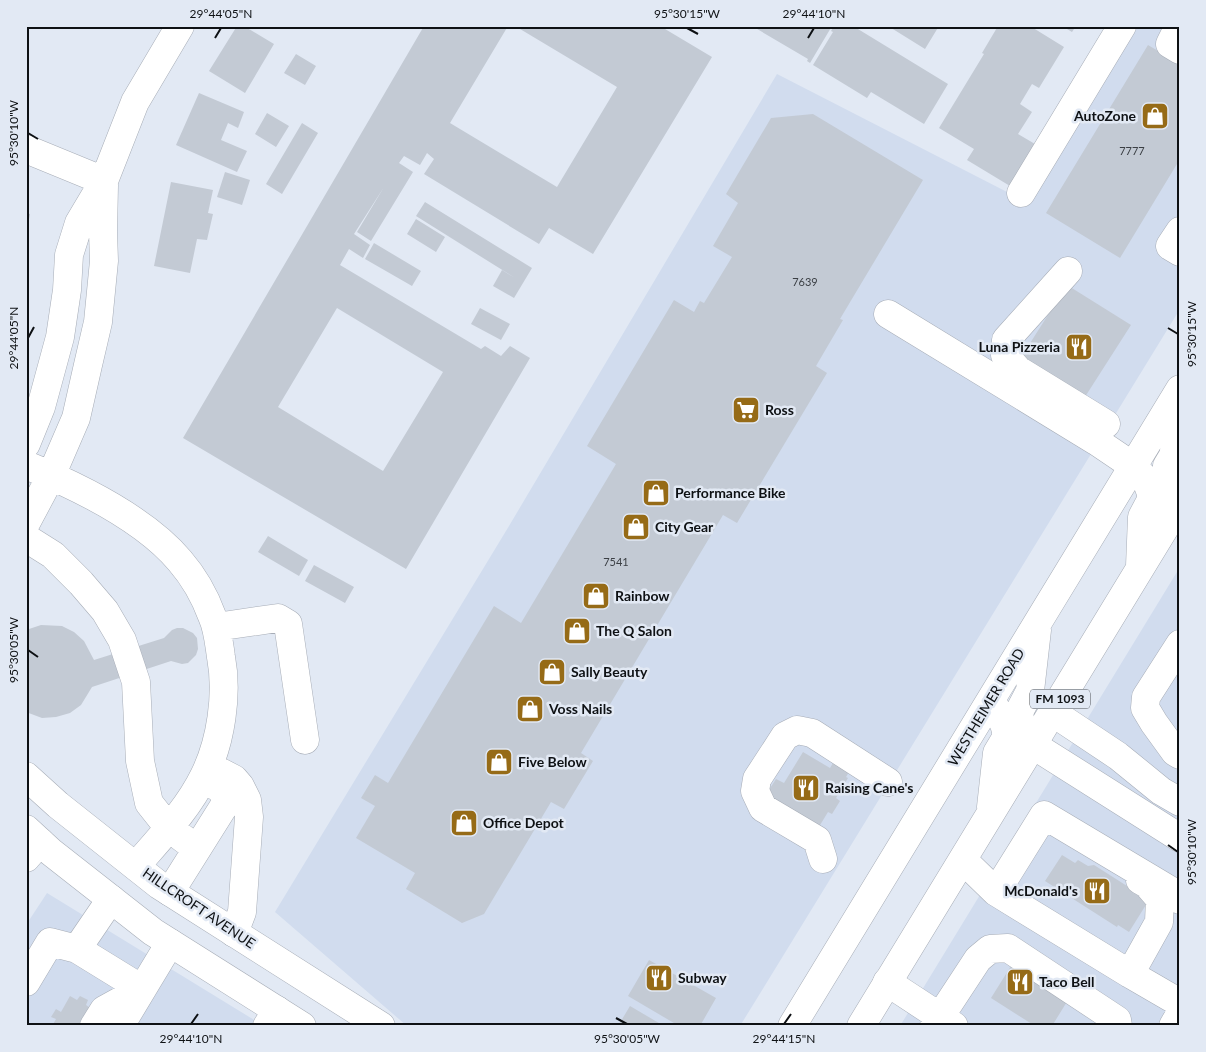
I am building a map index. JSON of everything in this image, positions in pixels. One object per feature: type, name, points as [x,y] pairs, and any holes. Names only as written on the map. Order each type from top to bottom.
[{"type":"main road","points":[[26,444],[42,407],[60,338],[67,290],[69,254],[80,223],[104,181],[136,102],[180,26]]},
{"type":"main road","points":[[1021,193],[1122,26]]},
{"type":"main road","points":[[1179,26],[1170,44],[1180,50]]},
{"type":"main road","points":[[26,149],[104,181]]},
{"type":"main road","points":[[26,523],[51,476],[76,418],[98,322],[104,261],[102,232],[104,181]]},
{"type":"main road","points":[[1180,231],[1170,246],[1180,252]]},
{"type":"main road","points":[[982,371],[1006,340],[1068,271]]},
{"type":"main road","points":[[888,314],[1132,466],[1146,480],[1151,493],[1151,500],[1142,517],[1140,568]]},
{"type":"main road","points":[[1006,340],[1005,355],[1018,370],[1106,424]]},
{"type":"main road","name":"WESTHEIMER ROAD","points":[[792,1026],[1180,388]]},
{"type":"main road","points":[[42,407],[76,418]]},
{"type":"main road","points":[[1180,422],[1173,456],[1167,466],[1166,476],[1169,484],[1180,498]]},
{"type":"main road","points":[[26,466],[51,476],[132,520],[158,538],[181,561],[198,588],[216,627],[224,672],[224,698],[214,750],[206,771],[189,802],[136,866],[76,949]]},
{"type":"main road","name":"FM 1093","points":[[861,1026],[1180,503]]},
{"type":"main road","points":[[26,538],[53,555],[81,583],[105,612],[122,640],[136,682],[140,761],[149,803],[168,827],[197,850]]},
{"type":"main road","points":[[216,627],[278,618],[288,624],[305,740]]},
{"type":"main road","points":[[1038,621],[1030,691],[1020,710],[1019,720],[1022,732],[1033,745],[1180,838]]},
{"type":"main road","points":[[1180,644],[1146,697],[1144,708],[1175,752],[1180,755]]},
{"type":"main road","points":[[990,816],[997,753],[1006,738],[1004,724],[991,699]]},
{"type":"main road","points":[[1052,712],[1118,756],[1161,791],[1180,802]]},
{"type":"main road","points":[[823,859],[817,840],[764,808],[755,791],[757,779],[785,736],[797,730],[812,733],[888,782]]},
{"type":"main road","points":[[170,892],[224,806],[227,797],[206,771]]},
{"type":"main road","points":[[206,771],[234,779],[247,800],[249,817],[242,912],[234,932]]},
{"type":"main road","name":"HILLCROFT AVENUE","points":[[26,776],[58,806],[170,892],[380,1025]]},
{"type":"main road","points":[[996,892],[1044,815],[1178,895],[1180,900]]},
{"type":"main road","points":[[1038,826],[1058,832],[1147,884],[1160,899],[1159,922],[1138,978]]},
{"type":"main road","points":[[31,843],[170,942],[272,1018],[302,1026]]},
{"type":"main road","points":[[962,860],[996,892],[1180,1003]]},
{"type":"main road","points":[[1138,978],[1180,923]]},
{"type":"main road","points":[[26,982],[50,942],[76,949],[142,989]]},
{"type":"main road","points":[[120,1026],[170,942]]},
{"type":"main road","points":[[887,982],[943,1023],[978,959],[990,949],[1008,948],[1117,1020],[1118,1026]]},
{"type":"main road","points":[[94,1026],[104,1010],[142,989]]},
{"type":"main road","points":[[1173,1026],[1180,1014]]},
{"type":"shaded area","points":[[1110,26],[1180,26],[1180,309],[740,1026],[407,1026],[275,912],[509,526],[777,74],[1009,193]]},
{"type":"shaded area","points":[[1180,567],[1180,1026],[900,1026]]},
{"type":"shaded area","points":[[47,893],[264,1026],[26,1026],[26,925]]},
{"type":"building","points":[[237,26],[244,26],[274,44],[245,93],[209,71]]},
{"type":"building","points":[[424,26],[508,26],[450,123],[557,187],[617,87],[515,26],[660,26],[712,57],[593,254],[549,228],[539,244],[424,174],[434,159],[427,153],[420,165],[404,156],[399,163],[413,172],[371,241],[357,232],[384,187],[354,234],[370,245],[363,258],[349,249],[340,265],[481,349],[485,346],[501,356],[510,346],[530,358],[406,569],[183,438]],"holes":[[[337,308],[443,372],[383,471],[278,407]]]},
{"type":"building","points":[[752,26],[832,26],[810,63],[807,61],[808,59]]},
{"type":"building","points":[[834,26],[853,26],[948,84],[924,124],[871,92],[867,98],[813,65],[833,32],[831,31]]},
{"type":"building","points":[[888,26],[939,26],[925,49]]},
{"type":"building","points":[[998,26],[1030,26],[1064,47],[1039,88],[1032,84],[1020,104],[1032,112],[1018,134],[1035,144],[1010,186],[967,160],[974,149],[939,128],[984,54],[982,53]]},
{"type":"building","points":[[1062,26],[1076,26],[1072,32]]},
{"type":"building","points":[[1148,45],[1180,64],[1180,159],[1120,258],[1046,213]]},
{"type":"building","points":[[296,54],[316,66],[305,85],[284,73]]},
{"type":"building","points":[[199,93],[244,112],[238,128],[228,123],[221,140],[247,151],[237,172],[176,145]]},
{"type":"building","points":[[267,113],[289,126],[276,147],[255,134]]},
{"type":"building","points":[[813,114],[923,180],[840,319],[843,320],[816,366],[827,373],[737,523],[723,515],[581,753],[593,761],[564,809],[551,802],[484,914],[462,923],[406,889],[415,873],[356,838],[375,806],[361,798],[375,775],[388,783],[494,606],[521,623],[616,464],[587,446],[674,300],[694,312],[700,301],[704,303],[732,257],[713,246],[738,203],[726,194],[771,118]]},
{"type":"building","points":[[302,123],[318,133],[282,194],[266,184]]},
{"type":"building","points":[[225,172],[250,180],[242,205],[217,197]]},
{"type":"building","points":[[171,182],[213,190],[208,213],[213,214],[207,240],[197,239],[190,273],[154,266]]},
{"type":"building","points":[[425,202],[532,268],[514,298],[493,286],[502,270],[515,278],[416,216]]},
{"type":"building","points":[[26,213],[30,214],[27,230],[26,230]]},
{"type":"building","points":[[416,219],[445,237],[436,252],[407,234]]},
{"type":"building","points":[[374,243],[421,271],[412,286],[365,259]]},
{"type":"building","points":[[1067,285],[1131,325],[1083,400],[1020,359]]},
{"type":"building","points":[[480,308],[510,324],[501,340],[471,324]]},
{"type":"building","points":[[268,536],[308,560],[299,576],[258,552]]},
{"type":"building","points":[[314,565],[354,587],[345,603],[305,581]]},
{"type":"building","points":[[41,625],[62,626],[74,632],[84,641],[94,660],[164,638],[177,628],[183,628],[193,633],[197,638],[198,649],[196,655],[188,663],[182,664],[171,661],[92,687],[81,705],[70,713],[42,718],[26,712],[26,630]]},
{"type":"building","name":"Raising Cane's","points":[[803,752],[830,768],[833,763],[849,772],[846,777],[848,778],[836,798],[840,801],[832,814],[828,812],[817,830],[772,804],[775,798],[767,793],[776,779],[784,783]]},
{"type":"building","name":"McDonald's","points":[[1062,855],[1075,863],[1078,860],[1088,866],[1094,865],[1149,900],[1129,932],[1118,925],[1117,927],[1045,881]]},
{"type":"building","name":"Subway","points":[[649,960],[716,998],[700,1026],[679,1026],[628,996]]},
{"type":"building","name":"Taco Bell","points":[[1011,966],[1068,1000],[1052,1026],[1035,1026],[991,998]]},
{"type":"building","points":[[70,996],[77,1000],[80,996],[88,1000],[86,1005],[93,1010],[91,1026],[52,1026],[56,1019],[51,1017],[56,1009],[61,1012]]},
{"type":"building","points":[[630,1006],[664,1026],[618,1026]]},
{"type":"place","name":"AutoZone","points":[[1155,116]]},
{"type":"place","name":"Luna Pizzeria","points":[[1079,347]]},
{"type":"place","name":"Ross","points":[[746,410]]},
{"type":"place","name":"Performance Bike","points":[[656,493]]},
{"type":"place","name":"City Gear","points":[[636,527]]},
{"type":"place","name":"Rainbow","points":[[596,596]]},
{"type":"place","name":"The Q Salon","points":[[577,631]]},
{"type":"place","name":"Sally Beauty","points":[[552,672]]},
{"type":"place","name":"Voss Nails","points":[[530,709]]},
{"type":"place","name":"Five Below","points":[[499,762]]},
{"type":"place","name":"Raising Cane's","points":[[806,788]]},
{"type":"place","name":"Office Depot","points":[[464,823]]},
{"type":"place","name":"McDonald's","points":[[1097,891]]},
{"type":"place","name":"Subway","points":[[659,978]]},
{"type":"place","name":"Taco Bell","points":[[1020,982]]}]
